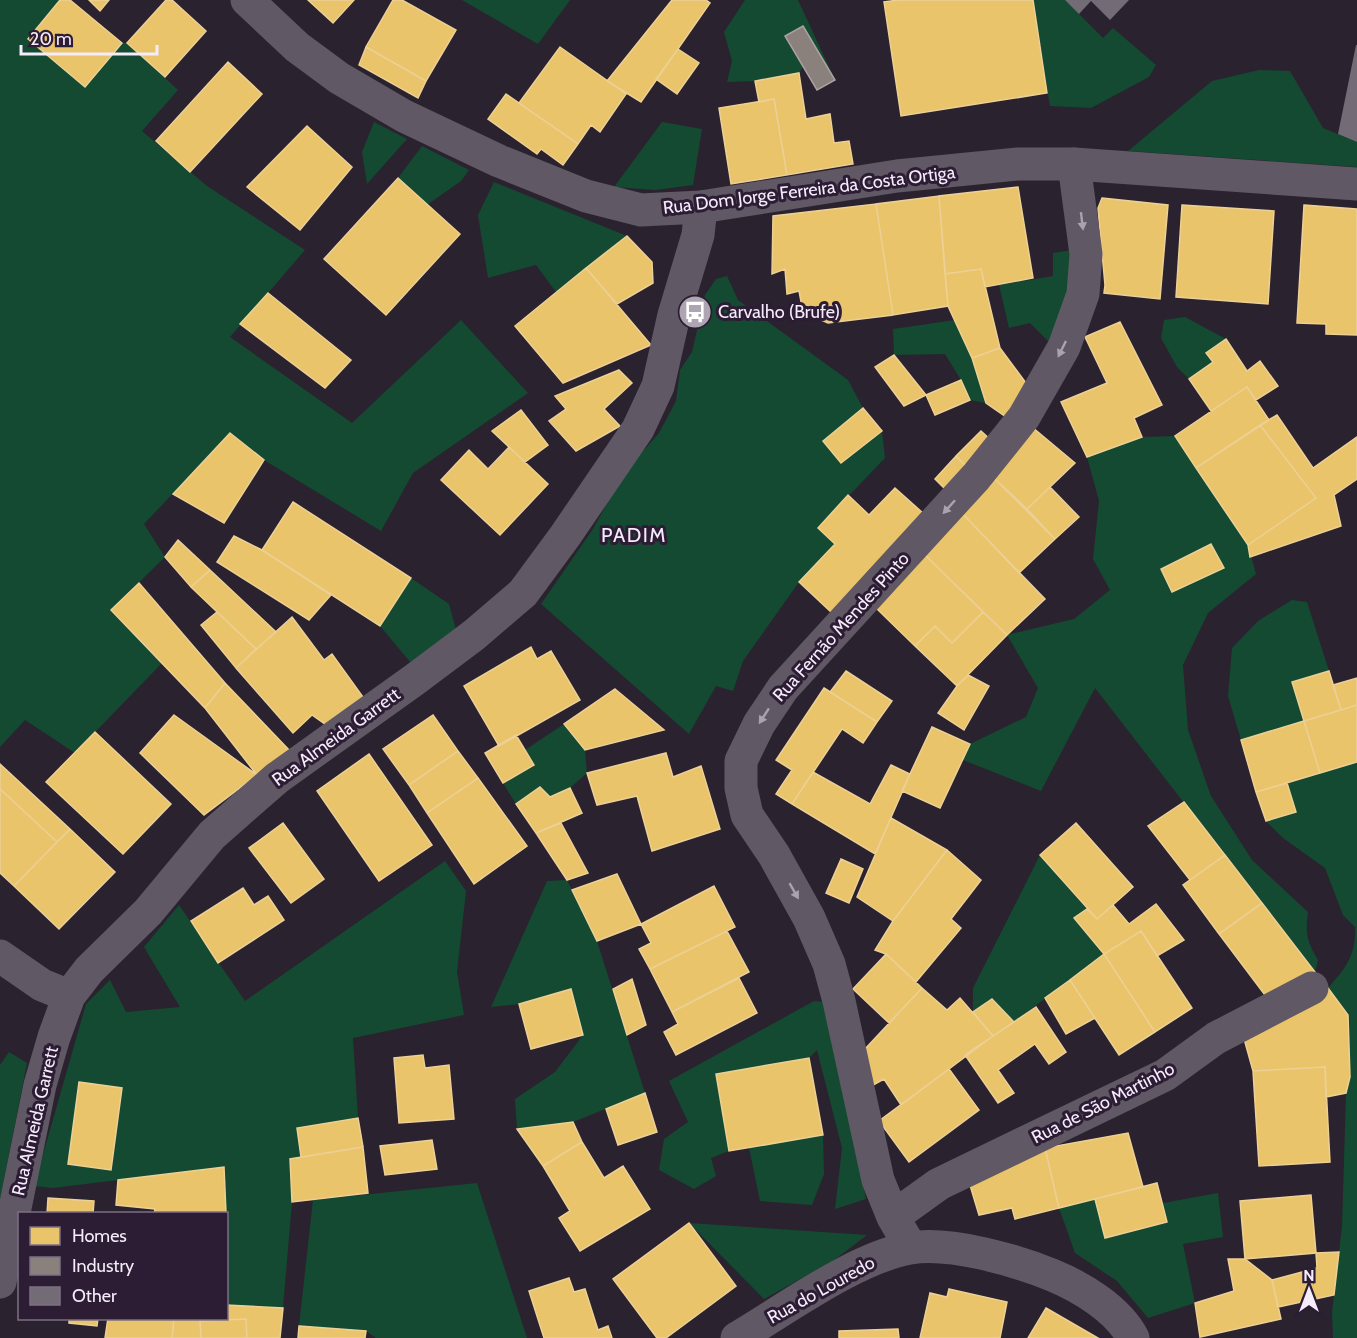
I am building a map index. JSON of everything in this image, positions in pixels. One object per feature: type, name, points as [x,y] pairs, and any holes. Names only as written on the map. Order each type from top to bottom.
[{"type":"street","name":"Rua Dom Jorge Ferreira da Costa Ortiga","points":[[247,0],[297,47],[339,78],[404,116],[498,161],[586,196],[641,210],[701,207],[897,176],[1018,164],[1074,164],[1357,184]]},
{"type":"street","name":"Rua Fernão Mendes Pinto","points":[[911,1248],[893,1217],[878,1180],[839,1001],[828,964],[809,918],[774,855],[747,815],[741,788],[741,761],[759,724],[783,688],[976,477],[1024,417],[1064,347],[1083,294],[1086,254],[1074,164]]},
{"type":"street","name":"Rua Almeida Garrett","points":[[0,1282],[40,1085],[69,996],[89,970],[148,912],[220,828],[277,778],[414,680],[474,635],[523,594],[638,429],[658,386],[674,315],[698,235],[701,207]]},
{"type":"street","points":[[0,956],[42,985],[69,996]]},
{"type":"street","name":"Rua de São Martinho","points":[[893,1217],[939,1184],[1165,1075],[1216,1038],[1312,988]]},
{"type":"street","name":"Rua do Louredo","points":[[737,1338],[861,1266],[890,1253],[932,1246],[1031,1267],[1065,1281],[1117,1316],[1133,1338]]},
{"type":"green space","points":[[0,0],[60,0],[28,40],[85,86],[122,43],[127,43],[178,90],[142,131],[207,186],[305,250],[230,337],[352,423],[461,320],[528,393],[413,473],[381,531],[264,460],[230,433],[144,524],[165,557],[111,610],[162,663],[75,753],[25,720],[0,747]]},
{"type":"green space","points":[[462,0],[570,0],[538,44]]},
{"type":"green space","points":[[745,0],[798,0],[835,80],[803,26],[785,37],[803,67],[799,73],[755,81],[727,82],[732,61],[724,32]]},
{"type":"green space","points":[[1033,0],[1065,0],[1103,38],[1113,28],[1156,65],[1149,77],[1091,108],[1050,106]]},
{"type":"green space","points":[[1259,70],[1290,71],[1323,128],[1357,142],[1357,167],[1128,151],[1212,81]]},
{"type":"green space","points":[[374,122],[407,139],[367,184],[362,152]]},
{"type":"green space","points":[[662,122],[702,129],[693,185],[655,190],[614,187]]},
{"type":"green space","points":[[422,146],[469,170],[461,181],[427,205],[398,178]]},
{"type":"green space","points":[[494,182],[627,236],[556,292],[536,265],[488,278],[478,215]]},
{"type":"green space","points":[[1072,250],[1071,285],[1050,343],[1030,323],[1009,328],[999,285],[1053,276],[1053,253]]},
{"type":"green space","points":[[727,276],[738,300],[848,380],[863,408],[823,441],[841,463],[882,431],[885,458],[818,528],[835,544],[799,582],[743,661],[733,691],[716,686],[689,734],[541,604],[593,529],[623,474],[659,433],[676,401],[680,370],[692,352],[705,295],[716,279]]},
{"type":"green space","points":[[1185,317],[1226,339],[1206,353],[1213,362],[1189,379],[1177,367],[1161,338],[1164,320]]},
{"type":"green space","points":[[955,320],[972,358],[986,403],[970,400],[945,354],[894,355],[893,329]]},
{"type":"green space","points":[[1175,436],[1248,545],[1256,574],[1208,613],[1183,665],[1188,730],[1211,796],[1252,860],[1308,912],[1308,937],[1318,960],[1315,972],[1095,688],[1041,791],[963,760],[970,744],[1026,717],[1038,688],[1007,635],[1074,619],[1110,590],[1093,559],[1099,501],[1087,457],[1142,437]],"holes":[[[1210,544],[1224,568],[1172,592],[1161,569]]]},
{"type":"green space","points":[[411,578],[449,604],[456,630],[411,663],[380,626]]},
{"type":"green space","points":[[1292,600],[1307,602],[1329,671],[1292,682],[1304,721],[1241,740],[1228,696],[1232,648],[1258,621]]},
{"type":"green space","points":[[564,724],[585,750],[587,773],[570,788],[550,797],[540,787],[516,804],[503,783],[534,766],[525,750]]},
{"type":"green space","points":[[1357,762],[1357,1338],[1333,1338],[1332,1312],[1342,1226],[1346,1093],[1350,1077],[1328,988],[1349,960],[1354,946],[1355,927],[1343,915],[1325,868],[1283,838],[1266,821],[1296,812],[1287,783]]},
{"type":"green space","points":[[1040,855],[1087,909],[1075,918],[1104,954],[1014,1022],[992,999],[973,1012],[973,988]]},
{"type":"green space","points":[[445,861],[466,891],[457,972],[464,1015],[353,1038],[358,1118],[297,1128],[301,1157],[290,1159],[292,1202],[283,1308],[228,1305],[228,1212],[226,1212],[224,1167],[53,1188],[34,1186],[86,1004],[110,980],[126,1012],[180,1007],[144,947],[179,905],[245,1001]]},
{"type":"green space","points":[[567,880],[597,941],[645,1093],[573,1122],[517,1129],[515,1099],[555,1072],[583,1035],[571,989],[519,1004],[491,1007],[547,881]]},
{"type":"green space","points":[[814,1001],[827,1002],[866,1199],[835,1209],[842,1148],[817,1050],[809,1058],[716,1074],[729,1151],[711,1158],[716,1176],[694,1189],[659,1170],[664,1139],[688,1122],[669,1081]]},
{"type":"green space","points":[[9,1052],[27,1063],[0,1200],[0,1065]]},
{"type":"green space","points":[[823,1135],[824,1174],[812,1205],[760,1201],[749,1148]]},
{"type":"green space","points":[[477,1183],[527,1338],[376,1338],[366,1331],[299,1326],[313,1200]]},
{"type":"green space","points":[[1218,1193],[1223,1237],[1183,1244],[1195,1303],[1148,1318],[1117,1281],[1075,1253],[1059,1208],[1095,1199],[1105,1238],[1167,1222],[1163,1203]]},
{"type":"green space","points":[[689,1223],[867,1235],[833,1261],[764,1299]]},
{"type":"building: Homes","points":[[60,0],[70,0],[122,43],[85,87],[28,39]]},
{"type":"building: Homes","points":[[89,0],[109,0],[100,11]]},
{"type":"building: Homes","points":[[166,0],[172,0],[206,31],[165,77],[127,43]]},
{"type":"building: Homes","points":[[308,0],[354,0],[333,23]]},
{"type":"building: Homes","points":[[393,0],[402,0],[456,30],[426,81],[366,47]]},
{"type":"building: Homes","points":[[672,0],[706,0],[710,3],[641,102],[607,81]]},
{"type":"building: Homes","points":[[898,0],[1033,0],[1047,93],[901,116],[884,2]]},
{"type":"building: Homes","points":[[366,47],[426,81],[418,98],[359,65]]},
{"type":"building: Homes","points":[[560,47],[626,94],[600,132],[591,125],[578,144],[519,103]]},
{"type":"building: Homes","points":[[678,49],[699,63],[677,94],[656,79]]},
{"type":"building: Homes","points":[[228,62],[262,94],[190,172],[156,141]]},
{"type":"building: Homes","points":[[799,73],[806,119],[830,114],[834,143],[849,141],[853,164],[787,175],[774,99],[759,102],[755,81]]},
{"type":"building: Homes","points":[[506,94],[578,144],[563,165],[541,149],[537,154],[488,119]]},
{"type":"building: Homes","points":[[774,99],[787,175],[731,184],[719,108]]},
{"type":"building: Homes","points":[[307,126],[352,167],[300,230],[247,187]]},
{"type":"building: Homes","points":[[398,178],[460,234],[386,315],[324,259]]},
{"type":"building: Homes","points":[[1018,187],[1033,278],[985,287],[981,269],[945,274],[939,196]]},
{"type":"building: Homes","points":[[939,196],[948,306],[893,315],[876,204]]},
{"type":"building: Homes","points":[[1102,198],[1168,205],[1160,299],[1104,293],[1098,208]]},
{"type":"building: Homes","points":[[876,204],[893,315],[828,323],[803,312],[799,291],[787,294],[785,269],[772,274],[773,216]]},
{"type":"building: Homes","points":[[1182,205],[1274,211],[1268,304],[1176,297]]},
{"type":"building: Homes","points":[[1304,205],[1357,209],[1357,335],[1326,334],[1326,324],[1297,323]]},
{"type":"building: Homes","points":[[627,236],[652,262],[653,283],[617,304],[586,268]]},
{"type":"building: Homes","points":[[586,268],[651,345],[563,383],[515,326]]},
{"type":"building: Homes","points":[[981,269],[1000,348],[972,358],[948,306],[945,274]]},
{"type":"building: Homes","points":[[268,293],[351,360],[325,388],[240,324]]},
{"type":"building: Homes","points":[[1120,322],[1162,405],[1134,418],[1142,437],[1087,457],[1061,402],[1107,383],[1085,337]]},
{"type":"building: Homes","points":[[1226,339],[1247,371],[1260,361],[1278,386],[1256,400],[1247,387],[1211,411],[1189,379],[1213,362],[1206,353]]},
{"type":"building: Homes","points":[[1000,348],[1026,383],[1006,417],[986,403],[972,358]]},
{"type":"building: Homes","points":[[894,355],[926,395],[904,406],[875,367]]},
{"type":"building: Homes","points":[[619,370],[632,383],[604,409],[620,426],[576,451],[549,421],[566,409],[555,396]]},
{"type":"building: Homes","points":[[961,380],[970,400],[935,415],[926,395]]},
{"type":"building: Homes","points":[[1247,387],[1269,420],[1196,468],[1175,436]]},
{"type":"building: Homes","points":[[863,408],[882,431],[841,463],[823,441]]},
{"type":"building: Homes","points":[[521,410],[548,445],[525,462],[492,431]]},
{"type":"building: Homes","points":[[1277,415],[1313,468],[1357,437],[1357,479],[1334,495],[1341,526],[1250,557],[1248,545],[1316,498],[1260,425]]},
{"type":"building: Homes","points":[[1260,425],[1316,498],[1248,545],[1196,468]]},
{"type":"building: Homes","points":[[1032,427],[1075,463],[1027,509],[991,475]]},
{"type":"building: Homes","points":[[981,431],[992,441],[968,468],[956,456]]},
{"type":"building: Homes","points":[[230,433],[264,460],[224,523],[173,494]]},
{"type":"building: Homes","points":[[509,447],[548,484],[500,535],[441,480],[469,450],[488,469]]},
{"type":"building: Homes","points":[[956,456],[968,468],[947,491],[935,479]]},
{"type":"building: Homes","points":[[991,475],[1055,539],[1019,573],[960,511]]},
{"type":"building: Homes","points":[[1050,487],[1079,517],[1055,539],[1027,509]]},
{"type":"building: Homes","points":[[895,488],[924,514],[832,613],[799,582],[835,544],[818,528],[848,495],[869,515]]},
{"type":"building: Homes","points":[[293,502],[411,578],[380,626],[262,550]]},
{"type":"building: Homes","points":[[960,511],[1045,599],[1007,635],[925,555]]},
{"type":"building: Homes","points":[[234,536],[262,550],[331,595],[309,620],[217,562]]},
{"type":"building: Homes","points":[[178,540],[210,570],[191,587],[165,557]]},
{"type":"building: Homes","points":[[1211,544],[1224,568],[1172,592],[1161,569]]},
{"type":"building: Homes","points":[[925,555],[983,612],[952,643],[935,626],[915,646],[874,606]]},
{"type":"building: Homes","points":[[210,570],[276,632],[256,649],[191,587]]},
{"type":"building: Homes","points":[[139,583],[225,683],[205,708],[111,610]]},
{"type":"building: Homes","points":[[217,612],[256,649],[236,668],[201,625]]},
{"type":"building: Homes","points":[[983,612],[1007,635],[957,686],[915,646],[935,626],[952,643]]},
{"type":"building: Homes","points":[[292,617],[324,660],[332,654],[363,697],[325,724],[312,715],[293,733],[236,668]]},
{"type":"building: Homes","points":[[531,647],[537,659],[551,651],[580,700],[499,746],[464,686]]},
{"type":"building: Homes","points":[[846,671],[892,701],[877,722],[830,692]]},
{"type":"building: Homes","points":[[1329,671],[1341,710],[1304,721],[1292,682]]},
{"type":"building: Homes","points":[[968,675],[989,686],[964,730],[938,713],[957,686]]},
{"type":"building: Homes","points":[[1357,678],[1357,705],[1341,710],[1333,685]]},
{"type":"building: Homes","points":[[225,683],[289,750],[257,775],[205,708]]},
{"type":"building: Homes","points":[[824,688],[877,722],[863,743],[842,729],[792,804],[776,794],[792,770],[776,760]]},
{"type":"building: Homes","points":[[615,689],[664,730],[585,750],[564,724]]},
{"type":"building: Homes","points":[[1357,705],[1357,762],[1320,773],[1304,721]]},
{"type":"building: Homes","points":[[174,715],[257,775],[204,815],[140,753]]},
{"type":"building: Homes","points":[[433,715],[458,751],[409,785],[383,749]]},
{"type":"building: Homes","points":[[1304,721],[1320,773],[1256,792],[1241,740]]},
{"type":"building: Homes","points":[[932,727],[970,744],[940,808],[902,791]]},
{"type":"building: Homes","points":[[95,732],[171,804],[123,854],[46,782]]},
{"type":"building: Homes","points":[[516,735],[534,765],[503,783],[485,753]]},
{"type":"building: Homes","points":[[458,751],[478,778],[427,813],[409,785]]},
{"type":"building: Homes","points":[[666,753],[673,777],[701,766],[720,829],[652,851],[637,796],[597,805],[587,773]]},
{"type":"building: Homes","points":[[369,754],[432,845],[379,881],[317,791]]},
{"type":"building: Homes","points":[[0,764],[70,829],[57,842],[0,789]]},
{"type":"building: Homes","points":[[891,765],[910,774],[875,854],[792,804],[813,772],[870,804]]},
{"type":"building: Homes","points":[[478,778],[527,846],[474,884],[427,813]]},
{"type":"building: Homes","points":[[1287,783],[1296,812],[1266,821],[1256,792]]},
{"type":"building: Homes","points":[[540,787],[550,797],[570,788],[582,813],[536,833],[516,804]]},
{"type":"building: Homes","points":[[0,789],[57,842],[14,886],[0,873]]},
{"type":"building: Homes","points":[[1184,802],[1225,855],[1190,880],[1148,826]]},
{"type":"building: Homes","points":[[891,818],[947,850],[893,921],[857,897]]},
{"type":"building: Homes","points":[[283,823],[324,879],[291,903],[249,848]]},
{"type":"building: Homes","points":[[561,823],[588,873],[567,880],[536,833]]},
{"type":"building: Homes","points":[[1076,823],[1133,887],[1097,919],[1040,855]]},
{"type":"building: Homes","points":[[70,829],[115,872],[59,929],[14,886]]},
{"type":"building: Homes","points":[[947,850],[981,880],[951,919],[961,928],[916,982],[886,954],[875,950],[893,921]]},
{"type":"building: Homes","points":[[1225,855],[1262,903],[1219,934],[1183,885]]},
{"type":"building: Homes","points":[[841,859],[863,869],[849,903],[826,893]]},
{"type":"building: Homes","points":[[617,874],[641,924],[597,941],[572,890]]},
{"type":"building: Homes","points":[[714,886],[735,927],[650,969],[639,949],[651,943],[641,924]]},
{"type":"building: Homes","points":[[243,888],[254,905],[268,896],[284,920],[218,963],[191,921]]},
{"type":"building: Homes","points":[[1262,903],[1315,972],[1268,999],[1219,934]]},
{"type":"building: Homes","points":[[1156,904],[1184,940],[1157,956],[1141,931],[1104,954],[1074,918],[1087,909],[1097,919],[1113,905],[1129,924]]},
{"type":"building: Homes","points":[[727,931],[749,972],[672,1012],[650,969]]},
{"type":"building: Homes","points":[[1141,931],[1192,1008],[1155,1032],[1104,954]]},
{"type":"building: Homes","points":[[886,954],[922,988],[889,1023],[853,989]]},
{"type":"building: Homes","points":[[1104,954],[1155,1032],[1119,1055],[1070,980]]},
{"type":"building: Homes","points":[[739,978],[757,1013],[676,1055],[664,1032],[678,1024],[672,1012]]},
{"type":"building: Homes","points":[[632,979],[646,1025],[627,1035],[613,989]]},
{"type":"building: Homes","points":[[1070,980],[1095,1018],[1066,1034],[1045,998]]},
{"type":"building: Homes","points":[[922,988],[947,1010],[960,998],[993,1036],[901,1105],[884,1079],[873,1085],[865,1049]]},
{"type":"building: Homes","points":[[1328,988],[1348,1015],[1350,1077],[1346,1093],[1326,1097],[1325,1067],[1253,1071],[1243,1035]]},
{"type":"building: Homes","points":[[571,989],[583,1035],[531,1049],[519,1004]]},
{"type":"building: Homes","points":[[992,999],[1014,1022],[993,1036],[973,1012]]},
{"type":"building: Homes","points":[[1036,1007],[1066,1052],[1049,1064],[1035,1044],[998,1070],[1014,1093],[998,1103],[965,1055]]},
{"type":"building: Homes","points":[[423,1055],[425,1068],[449,1065],[454,1119],[399,1123],[394,1058]]},
{"type":"building: Homes","points":[[809,1058],[823,1135],[729,1151],[716,1074]]},
{"type":"building: Homes","points":[[1325,1067],[1330,1162],[1259,1166],[1253,1071]]},
{"type":"building: Homes","points":[[949,1069],[979,1110],[909,1162],[879,1121]]},
{"type":"building: Homes","points":[[79,1082],[122,1088],[111,1170],[68,1164]]},
{"type":"building: Homes","points":[[645,1093],[657,1132],[618,1145],[606,1109]]},
{"type":"building: Homes","points":[[358,1118],[363,1147],[301,1157],[297,1128]]},
{"type":"building: Homes","points":[[573,1122],[582,1142],[543,1166],[517,1129]]},
{"type":"building: Homes","points":[[1128,1133],[1143,1187],[1059,1208],[1045,1148]]},
{"type":"building: Homes","points":[[432,1140],[437,1169],[385,1175],[380,1146]]},
{"type":"building: Homes","points":[[582,1142],[604,1178],[623,1166],[650,1209],[580,1251],[559,1218],[570,1211],[543,1166]]},
{"type":"building: Homes","points":[[363,1147],[368,1193],[292,1202],[290,1159]]},
{"type":"building: Homes","points":[[1045,1148],[1059,1208],[1015,1219],[1012,1208],[979,1215],[969,1182]]},
{"type":"building: Homes","points":[[224,1167],[226,1212],[154,1212],[155,1209],[116,1205],[118,1180]]},
{"type":"building: Homes","points":[[1157,1183],[1167,1222],[1105,1238],[1095,1199]]},
{"type":"building: Homes","points":[[1311,1195],[1316,1253],[1245,1259],[1240,1201]]},
{"type":"building: Homes","points":[[48,1198],[94,1201],[93,1212],[47,1212]]},
{"type":"building: Homes","points":[[689,1223],[736,1286],[666,1338],[657,1338],[613,1279]]},
{"type":"building: Homes","points":[[1339,1252],[1334,1295],[1278,1307],[1272,1280],[1317,1268],[1316,1253]]},
{"type":"building: Homes","points":[[1228,1259],[1245,1259],[1272,1280],[1281,1319],[1200,1337],[1195,1303],[1234,1291]]},
{"type":"building: Homes","points":[[569,1278],[574,1292],[585,1289],[598,1330],[608,1326],[612,1338],[544,1338],[529,1291]]},
{"type":"building: Homes","points":[[949,1289],[1007,1302],[1000,1338],[920,1338],[930,1293],[947,1297]]},
{"type":"building: Homes","points":[[228,1305],[283,1308],[280,1338],[247,1338],[246,1319],[228,1320]]},
{"type":"building: Homes","points":[[1046,1308],[1098,1338],[1028,1338]]},
{"type":"building: Homes","points":[[246,1319],[247,1338],[201,1338],[200,1321]]},
{"type":"building: Homes","points":[[69,1320],[98,1320],[97,1326],[69,1323]]},
{"type":"building: Homes","points":[[108,1320],[174,1320],[172,1338],[105,1338]]},
{"type":"building: Homes","points":[[174,1320],[223,1320],[200,1321],[201,1338],[172,1338]]},
{"type":"building: Homes","points":[[299,1326],[366,1331],[365,1338],[298,1338]]},
{"type":"building: Homes","points":[[898,1329],[899,1338],[839,1338],[839,1331]]},
{"type":"building: Industry","points":[[803,26],[835,80],[817,90],[785,36]]},
{"type":"building: Other","points":[[1065,0],[1129,0],[1110,20],[1091,1],[1079,14]]},
{"type":"building: Other","points":[[1357,45],[1357,142],[1338,134]]},
{"type":"place","name":"Carvalho (Brufe)","points":[[695,312]]},
{"type":"district","name":"PADIM","points":[[634,535]]}]
